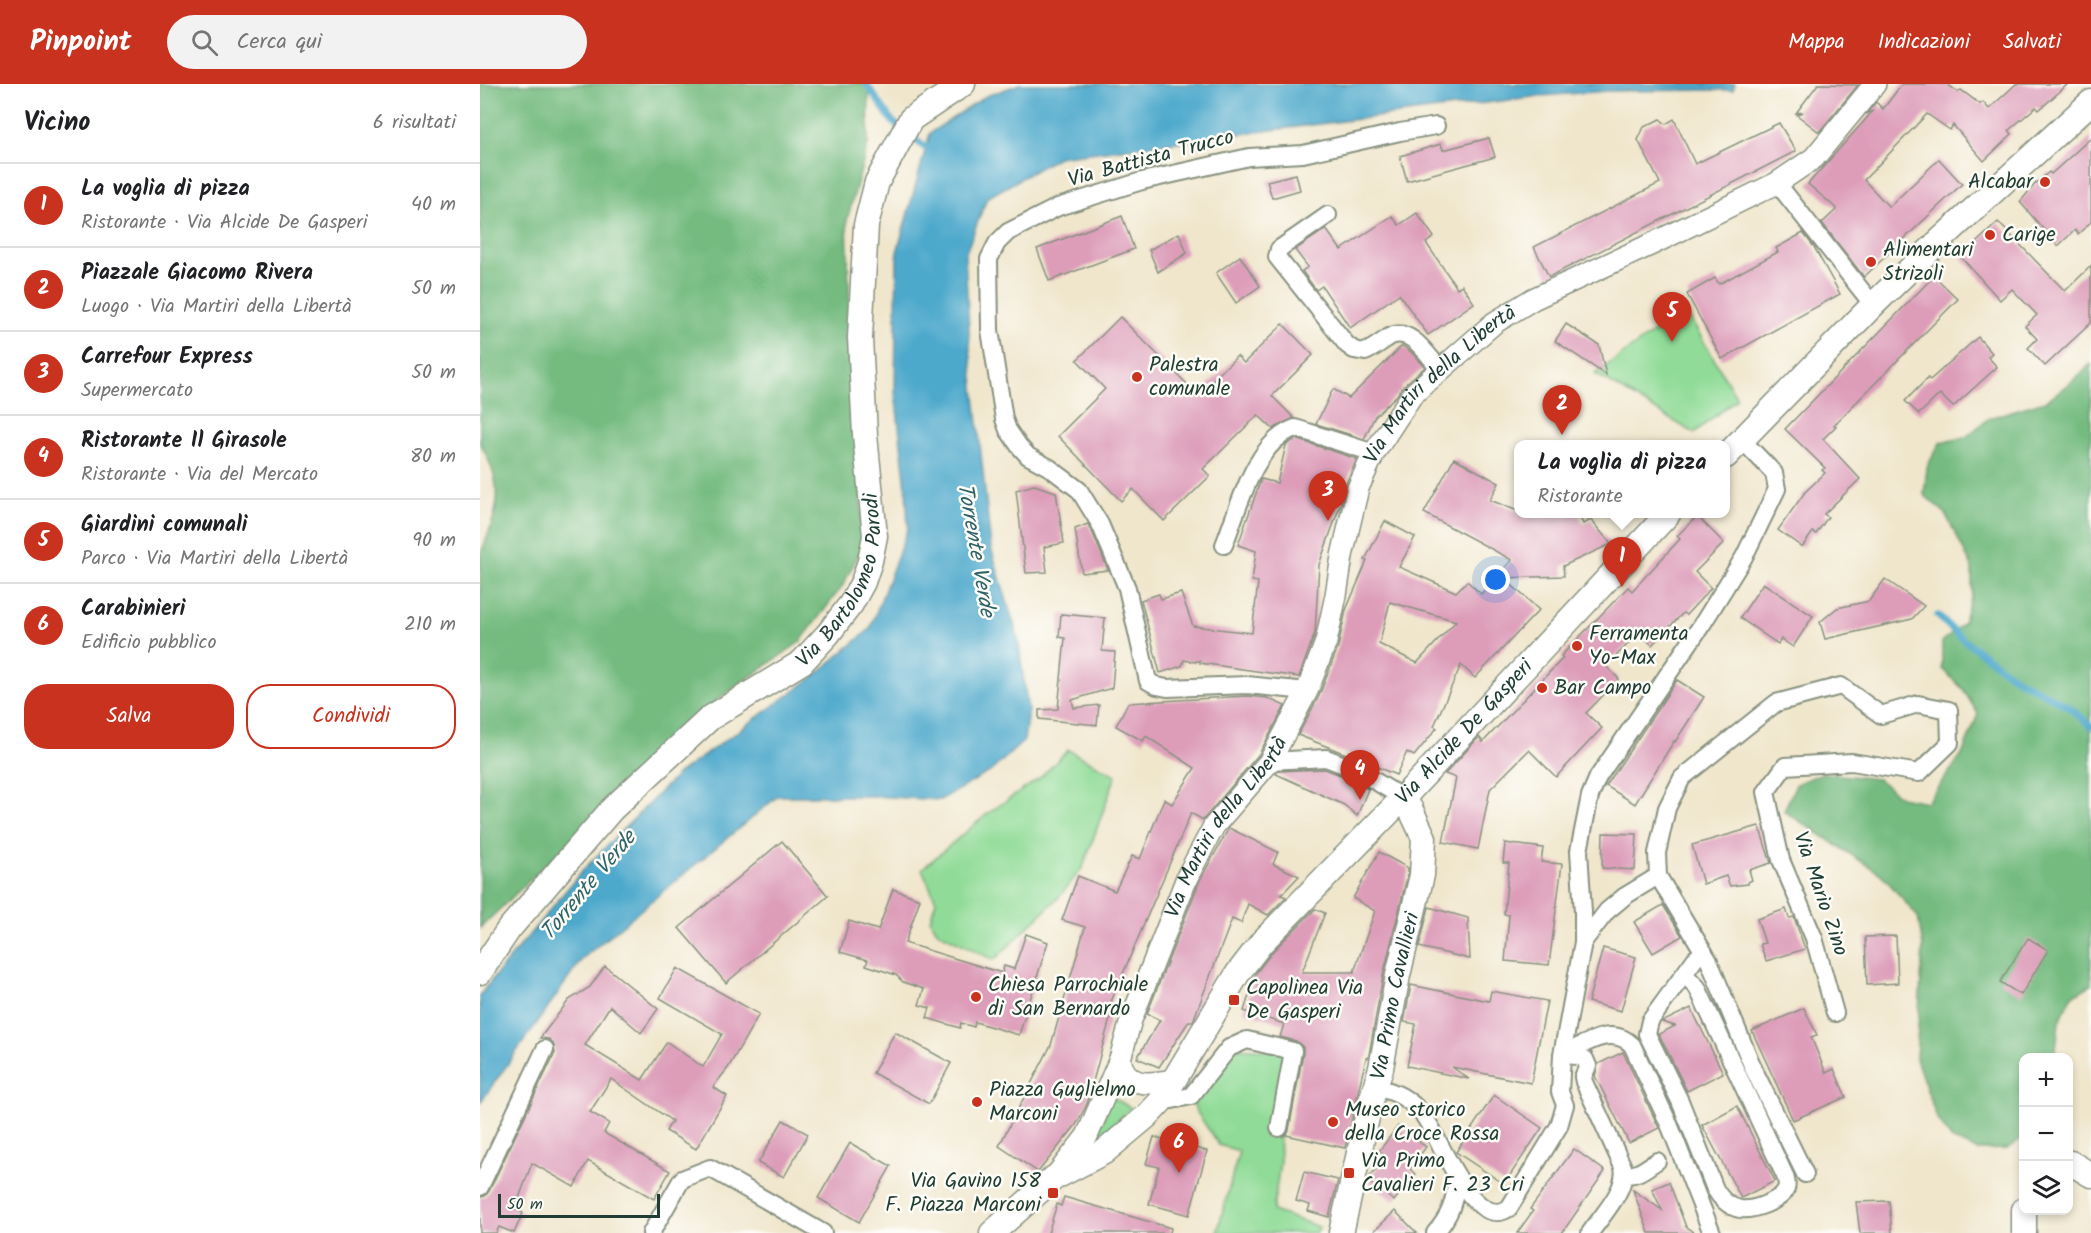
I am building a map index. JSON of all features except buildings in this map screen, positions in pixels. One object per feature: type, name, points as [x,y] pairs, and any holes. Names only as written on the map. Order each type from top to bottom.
[{"type":"main road","name":"Via Bartolomeo Parodi","points":[[480,972],[509,929],[612,809],[710,718],[802,662],[851,604],[863,582],[870,561],[874,536],[865,435],[860,338],[866,225],[877,182],[911,119],[963,84]]},
{"type":"main road","points":[[1734,448],[1873,305],[2091,102]]},
{"type":"main road","name":"Via Alcide De Gasperi","points":[[992,1233],[1054,1178],[1104,1152],[1148,1116],[1168,1090],[1238,973],[1262,942],[1402,798],[1663,518]]},
{"type":"main road","name":"Via Primo Cavallieri","points":[[1341,1233],[1381,1068],[1398,975],[1422,875],[1424,838],[1412,810],[1402,798]]},
{"type":"main road","points":[[2073,1164],[2091,1175]]},
{"type":"main road","points":[[2024,1215],[2024,1233]]},
{"type":"street","name":"Via Martiri della Libertà","points":[[1054,1178],[1087,1136],[1119,1059],[1131,1020],[1188,875],[1214,826],[1270,760],[1307,691],[1326,642],[1342,556],[1358,488],[1374,453],[1412,395],[1494,323],[1533,299],[1777,183],[1814,158],[1875,84]]},
{"type":"street","name":"Via Battista Trucco","points":[[1307,691],[1247,685],[1167,688],[1148,681],[1127,588],[1096,517],[1079,490],[1050,468],[1028,456],[1013,440],[1008,430],[1004,419],[990,330],[989,259],[997,243],[1008,232],[1058,207],[1142,181],[1249,157],[1303,154],[1436,126]]},
{"type":"street","points":[[1777,183],[1873,305]]},
{"type":"street","points":[[1328,216],[1279,249],[1277,257],[1354,350],[1365,352],[1389,337],[1401,334],[1409,337],[1440,369]]},
{"type":"street","points":[[1224,545],[1252,472],[1273,441],[1280,435],[1295,428],[1374,453]]},
{"type":"street","points":[[1376,1087],[1396,1092],[1415,1105],[1433,1131],[1456,1180],[1474,1207],[1493,1216],[1503,1214],[1514,1201],[1559,1126],[1564,1105],[1560,1092],[1562,1055],[1583,942],[1579,851],[1590,796],[1598,777],[1703,623],[1744,557],[1776,489],[1774,473],[1734,448]]},
{"type":"street","name":"Via Mario Zino","points":[[1658,876],[1657,853],[1663,820],[1682,778],[1776,703],[1841,686],[1881,715],[1918,704],[1949,710],[1950,742],[1919,773],[1852,762],[1785,766],[1766,792],[1781,860],[1814,938],[1835,1013]]},
{"type":"street","points":[[1270,760],[1326,758],[1357,770],[1402,798]]},
{"type":"street","points":[[1583,942],[1607,910],[1658,876],[1704,952],[1724,994],[1754,1070],[1805,1174]]},
{"type":"street","points":[[1683,974],[1697,987],[1785,1176],[1787,1184],[1785,1192],[1772,1202],[1753,1208],[1740,1209],[1720,1197],[1680,1101],[1647,1034],[1650,1021],[1683,974],[1695,958],[1704,952]]},
{"type":"street","points":[[1562,1055],[1592,1041],[1614,1035],[1626,1039],[1632,1045],[1669,1124],[1712,1233]]},
{"type":"street","points":[[1119,1059],[1122,1070],[1133,1081],[1191,1096],[1229,1048],[1247,1040],[1293,1051],[1279,1128]]},
{"type":"street","points":[[480,1187],[545,1049]]},
{"type":"street","points":[[1562,1055],[1585,1059],[1588,1066],[1583,1077],[1584,1082],[1625,1174],[1623,1185],[1590,1233]]},
{"type":"street","points":[[1625,1174],[1637,1173],[1657,1161]]},
{"type":"street","points":[[651,1233],[682,1179],[710,1168],[823,1233]]},
{"type":"street","points":[[1435,1233],[1450,1214],[1456,1180]]},
{"type":"green space","points":[[480,84],[869,84],[868,144],[847,220],[851,361],[864,544],[843,585],[800,642],[717,700],[480,928],[480,554],[491,527],[497,498],[492,469],[480,443]]},
{"type":"green space","points":[[1685,310],[1737,398],[1694,433],[1595,374]]},
{"type":"green space","points":[[2091,364],[2091,985],[2072,996],[2059,1022],[2055,1053],[2019,1053],[2019,1141],[2007,1149],[1977,1150],[1951,1139],[1936,1116],[1916,1059],[1923,947],[1918,917],[1881,874],[1784,811],[1796,784],[1822,773],[1878,779],[1900,797],[1927,802],[1962,755],[1978,714],[1963,689],[1942,669],[1942,642],[1963,623],[1972,595],[1972,567],[1945,513],[1924,495],[1927,467],[1940,443],[1966,437],[1989,418],[2045,401],[2068,385]]},
{"type":"green space","points":[[1068,750],[1116,775],[1083,867],[1060,896],[994,960],[938,932],[930,920],[936,901],[922,869],[987,814],[1040,778]]},
{"type":"green space","points":[[1229,1048],[1293,1051],[1279,1128],[1280,1162],[1273,1211],[1319,1227],[1317,1233],[1217,1233],[1239,1151],[1219,1145],[1196,1111],[1191,1096]]},
{"type":"green space","points":[[1112,1097],[1131,1108],[1102,1135],[1096,1135]]},
{"type":"water","name":"Torrente Verde","points":[[1020,84],[1735,84],[1733,90],[1608,91],[1541,96],[1058,157],[987,198],[965,255],[970,348],[991,548],[1018,638],[1028,711],[1024,741],[990,772],[940,800],[872,796],[778,796],[583,958],[480,1103],[480,996],[486,987],[582,871],[678,774],[812,678],[870,629],[908,528],[906,488],[895,392],[897,252],[930,133],[986,96]]},
{"type":"waterway","points":[[866,84],[893,122],[932,153]]},
{"type":"waterway","points":[[1938,616],[1960,637],[2012,676],[2069,707],[2091,726]]},
{"type":"place","name":"Alcabar","points":[[2045,182]]},
{"type":"place","name":"Carige","points":[[1990,235]]},
{"type":"place","name":"Alimentari Strizoli","points":[[1871,262]]},
{"type":"place","name":"Giardini comunali","points":[[1672,342]]},
{"type":"place","name":"Palestra comunale","points":[[1137,377]]},
{"type":"place","name":"Piazzale Giacomo Rivera","points":[[1562,435]]},
{"type":"place","name":"Carrefour Express","points":[[1328,521]]},
{"type":"place","name":"La voglia di pizza","points":[[1622,587]]},
{"type":"place","name":"Ferramenta Yo-Max","points":[[1577,646]]},
{"type":"place","name":"Bar Campo","points":[[1542,688]]},
{"type":"place","name":"Ristorante Il Girasole","points":[[1360,800]]},
{"type":"place","name":"Chiesa Parrochiale di San Bernardo","points":[[976,997]]},
{"type":"place","name":"Capolinea Via De Gasperi","points":[[1234,1000]]},
{"type":"place","name":"Piazza Guglielmo Marconi","points":[[977,1102]]},
{"type":"place","name":"Museo storico della Croce Rossa","points":[[1333,1122]]},
{"type":"place","name":"Carabinieri","points":[[1179,1173]]},
{"type":"place","name":"Via Primo Cavalieri F. 23 Cri","points":[[1349,1173]]},
{"type":"place","name":"Via Gavino 158 F. Piazza Marconi","points":[[1053,1193]]}]
